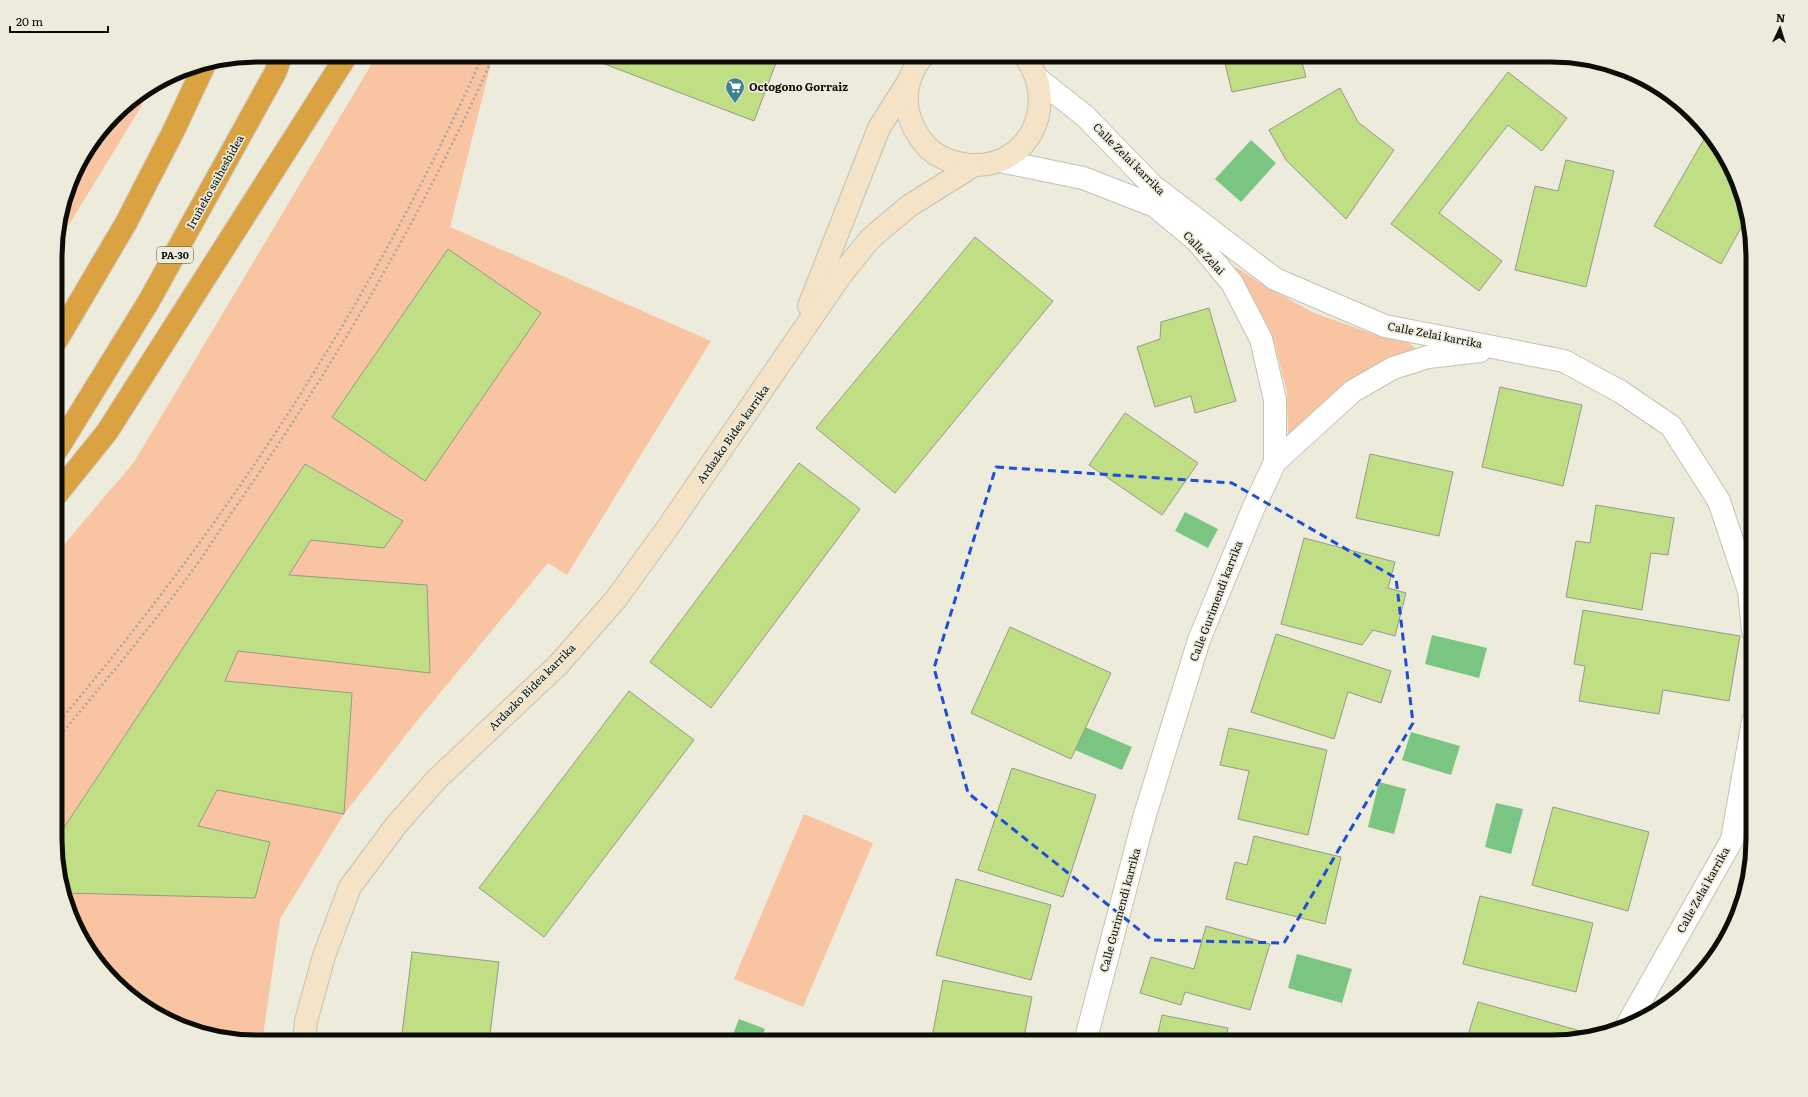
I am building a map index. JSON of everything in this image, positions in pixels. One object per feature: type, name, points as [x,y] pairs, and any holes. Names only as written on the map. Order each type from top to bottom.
[{"type":"highway","name":"Iruñeko saihesbidea","points":[[62,442],[149,301],[275,73],[279,62]]},
{"type":"highway","points":[[62,488],[107,432],[343,62]]},
{"type":"highway","points":[[62,331],[126,222],[174,130],[202,70]]},
{"type":"highway","points":[[174,130],[190,73]]},
{"type":"street","points":[[916,63],[906,102],[910,121],[920,140],[935,154],[953,163],[974,166],[987,165],[1000,161],[1017,151],[1030,136],[1038,118],[1041,98],[1038,79],[1029,62]]},
{"type":"street","name":"Ardazko Bidea karrika","points":[[795,343],[879,128],[916,63]]},
{"type":"street","name":"Calle Zelai karrika","points":[[1038,79],[1085,116],[1153,186],[1275,279],[1385,326],[1564,361],[1621,392],[1671,426],[1719,501],[1746,582]]},
{"type":"street","name":"Calle Zelai","points":[[1000,161],[1084,178],[1155,206],[1197,241],[1232,283],[1261,339],[1275,400],[1275,462]]},
{"type":"street","name":"Ardazko Bidea karrika","points":[[305,1035],[306,1022],[324,956],[350,887],[397,824],[437,779],[558,665],[616,599],[666,530],[841,275],[870,239],[909,206],[974,166]]},
{"type":"street","name":"Calle Gurimendi karrika","points":[[1086,1035],[1144,818],[1199,640],[1253,510],[1275,462],[1353,392],[1393,368],[1428,356],[1501,348]]},
{"type":"street","name":"Calle Zelai karrika","points":[[1631,1018],[1732,840],[1746,761]]},
{"type":"path","points":[[62,718],[95,680],[186,563],[338,334],[394,234],[452,122],[480,62]]},
{"type":"path","points":[[62,733],[127,656],[194,569],[316,386],[346,339],[403,239],[461,126],[491,62]]},
{"type":"highlighted area","points":[[996,467],[1232,483],[1396,578],[1413,723],[1284,943],[1152,940],[968,793],[934,668]]},
{"type":"shaded area","points":[[373,62],[491,62],[450,227],[711,341],[567,575],[548,563],[420,717],[344,814],[280,919],[263,1035],[244,1035],[194,1025],[159,1009],[138,995],[110,969],[88,938],[72,903],[66,878],[62,853],[62,547],[134,462]]},
{"type":"shaded area","points":[[144,98],[141,107],[64,233],[72,194],[88,159],[110,128],[128,110]]},
{"type":"shaded area","points":[[1251,140],[1276,163],[1241,202],[1215,179]]},
{"type":"shaded area","points":[[1234,266],[1265,286],[1314,313],[1373,334],[1408,342],[1417,350],[1351,382],[1288,434],[1287,392],[1275,345],[1256,304]]},
{"type":"shaded area","points":[[1185,512],[1218,529],[1208,548],[1175,531]]},
{"type":"shaded area","points":[[1432,635],[1487,648],[1479,678],[1425,664]]},
{"type":"shaded area","points":[[1085,727],[1132,747],[1122,770],[1075,750]]},
{"type":"shaded area","points":[[1411,732],[1460,746],[1451,775],[1402,760]]},
{"type":"shaded area","points":[[1379,782],[1406,789],[1394,834],[1368,827]]},
{"type":"shaded area","points":[[1496,803],[1523,809],[1511,854],[1485,847]]},
{"type":"shaded area","points":[[804,814],[873,843],[803,1007],[734,979]]},
{"type":"shaded area","points":[[1297,954],[1352,969],[1342,1003],[1288,988]]},
{"type":"shaded area","points":[[739,1019],[765,1029],[762,1035],[733,1035]]},
{"type":"building","name":"Octogono Gorraiz","points":[[599,62],[776,62],[754,121]]},
{"type":"building","points":[[1225,62],[1302,62],[1306,77],[1232,92]]},
{"type":"building","points":[[1508,72],[1567,118],[1542,151],[1508,125],[1439,213],[1502,261],[1479,291],[1391,224]]},
{"type":"building","points":[[1340,88],[1358,122],[1394,150],[1346,219],[1286,160],[1269,130]]},
{"type":"building","points":[[1705,137],[1720,159],[1731,182],[1736,194],[1743,224],[1721,264],[1654,226]]},
{"type":"building","points":[[1566,160],[1614,171],[1586,287],[1515,270],[1535,186],[1558,191]]},
{"type":"building","points":[[975,237],[1053,301],[895,493],[816,428]]},
{"type":"building","points":[[448,249],[541,313],[425,481],[332,417]]},
{"type":"building","points":[[1209,308],[1236,401],[1195,413],[1191,396],[1155,407],[1137,347],[1160,339],[1161,322]]},
{"type":"building","points":[[1500,387],[1582,405],[1563,486],[1482,467]]},
{"type":"building","points":[[1125,413],[1198,463],[1162,515],[1089,465]]},
{"type":"building","points":[[1370,454],[1453,472],[1439,536],[1356,518]]},
{"type":"building","points":[[799,463],[860,509],[711,708],[650,662]]},
{"type":"building","points":[[305,464],[403,521],[384,548],[311,540],[289,575],[427,585],[430,673],[238,651],[225,681],[352,693],[344,814],[217,790],[198,826],[270,842],[255,898],[70,893],[62,853],[62,830]]},
{"type":"building","points":[[1596,505],[1674,518],[1668,555],[1651,553],[1642,610],[1566,597],[1576,541],[1590,543]]},
{"type":"building","points":[[1304,538],[1395,562],[1388,588],[1406,593],[1395,636],[1373,630],[1362,645],[1281,624]]},
{"type":"building","points":[[1583,610],[1740,636],[1729,701],[1663,690],[1659,714],[1579,701],[1585,666],[1574,664]]},
{"type":"building","points":[[1010,627],[1111,673],[1071,759],[971,713]]},
{"type":"building","points":[[1276,634],[1391,671],[1381,703],[1348,692],[1334,739],[1251,712]]},
{"type":"building","points":[[629,691],[694,740],[544,937],[479,888]]},
{"type":"building","points":[[1229,728],[1327,750],[1308,835],[1238,819],[1249,771],[1220,765]]},
{"type":"building","points":[[1012,768],[1096,795],[1063,897],[978,870]]},
{"type":"building","points":[[1553,807],[1649,832],[1628,911],[1532,885]]},
{"type":"building","points":[[1254,836],[1341,857],[1325,924],[1226,899],[1235,862],[1247,865]]},
{"type":"building","points":[[956,879],[1051,905],[1031,980],[936,955]]},
{"type":"building","points":[[1480,896],[1593,923],[1576,992],[1463,964]]},
{"type":"building","points":[[1206,926],[1270,944],[1250,1010],[1185,992],[1181,1005],[1140,993],[1151,957],[1194,969]]},
{"type":"building","points":[[412,952],[499,962],[490,1035],[402,1035]]},
{"type":"building","points":[[943,980],[1032,997],[1024,1035],[932,1035]]},
{"type":"building","points":[[1478,1002],[1584,1032],[1564,1035],[1468,1035]]},
{"type":"building","points":[[1162,1015],[1228,1028],[1227,1035],[1158,1035]]},
{"type":"place","name":"Octogono Gorraiz","points":[[735,104]]}]
